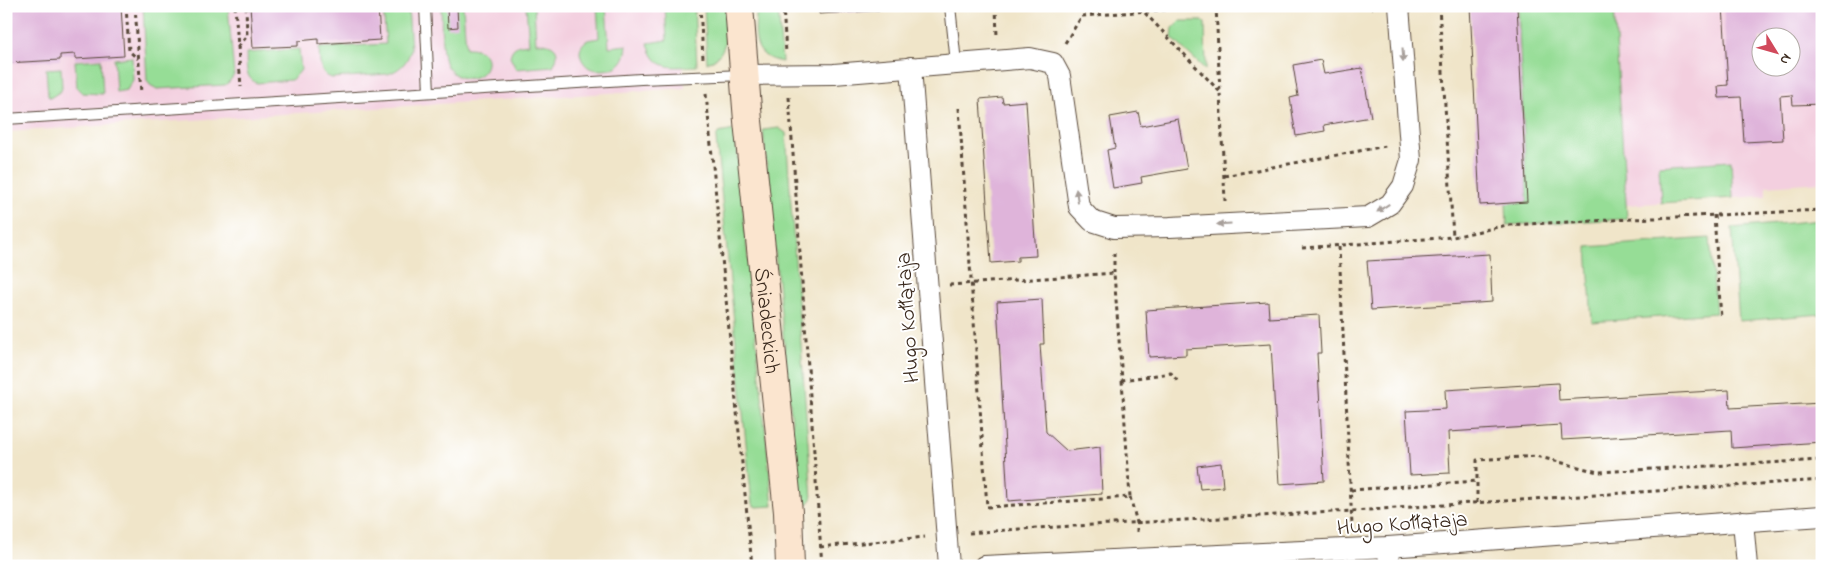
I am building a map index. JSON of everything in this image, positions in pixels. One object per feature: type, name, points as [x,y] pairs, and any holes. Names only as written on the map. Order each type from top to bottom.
[{"type":"street","name":"Śniadeckich","points":[[739,6],[744,76],[788,512],[790,566]]},
{"type":"street","points":[[744,76],[834,74],[1030,58],[1053,63],[1060,76],[1079,207],[1092,221],[1114,228],[1368,217],[1390,204],[1403,186],[1411,160],[1399,6]]},
{"type":"street","name":"Hugo Kołłątaja","points":[[911,67],[949,566]]},
{"type":"street","name":"Hugo Kołłątaja","points":[[984,566],[1354,549],[1388,557],[1743,521],[1822,516]]},
{"type":"street","points":[[1743,521],[1747,566]]},
{"type":"lane","points":[[425,6],[429,92]]},
{"type":"lane","points":[[950,6],[956,63]]},
{"type":"lane","points":[[6,119],[429,92],[704,76],[744,76]]},
{"type":"path","points":[[126,6],[129,51],[139,60]]},
{"type":"path","points":[[136,6],[141,94]]},
{"type":"path","points":[[235,6],[241,87]]},
{"type":"path","points":[[238,47],[247,36],[246,6]]},
{"type":"path","points":[[700,6],[704,76],[752,566]]},
{"type":"path","points":[[783,6],[822,566]]},
{"type":"path","points":[[996,6],[999,60]]},
{"type":"path","points":[[1053,63],[1082,16],[1144,13],[1188,8],[1264,6]]},
{"type":"path","points":[[1370,6],[1382,17]]},
{"type":"path","points":[[1439,6],[1453,237]]},
{"type":"path","points":[[1216,8],[1227,224]]},
{"type":"path","points":[[1144,13],[1220,92]]},
{"type":"path","points":[[959,108],[987,507],[1130,497]]},
{"type":"path","points":[[1224,176],[1386,146],[1386,136]]},
{"type":"path","points":[[1302,248],[1339,247],[1453,237],[1507,225],[1822,210]]},
{"type":"path","points":[[1714,215],[1721,318]]},
{"type":"path","points":[[1114,246],[1114,273],[1130,497],[1137,523],[1137,559]]},
{"type":"path","points":[[1339,247],[1354,549]]},
{"type":"path","points":[[928,287],[1114,273]]},
{"type":"path","points":[[1122,380],[1171,374],[1179,383]]},
{"type":"path","points":[[1477,503],[1477,460],[1536,456],[1598,472],[1822,460]]},
{"type":"path","points":[[820,547],[1019,529],[1352,511],[1822,480]]},
{"type":"path","points":[[1351,490],[1477,481]]},
{"type":"shaded area","points":[[6,6],[679,6],[685,88],[6,132]]},
{"type":"shaded area","points":[[1614,6],[1822,6],[1822,182],[1766,186],[1766,196],[1626,205]]},
{"type":"green space","points":[[143,6],[228,6],[234,75],[229,82],[225,85],[157,89],[150,85],[147,81]]},
{"type":"green space","points":[[383,6],[408,6],[411,49],[406,62],[400,68],[388,74],[332,78],[327,76],[322,70],[319,48],[386,44]]},
{"type":"green space","points":[[441,6],[463,6],[466,48],[477,49],[484,53],[487,59],[487,66],[478,76],[470,78],[460,77],[446,65],[442,44]]},
{"type":"green space","points":[[526,6],[534,6],[536,43],[551,45],[555,48],[557,55],[553,66],[516,69],[510,57],[514,48],[519,45],[529,44]]},
{"type":"green space","points":[[597,6],[606,6],[609,47],[627,45],[625,56],[621,63],[613,68],[603,70],[590,68],[583,61],[580,53],[584,43],[588,40],[599,38]]},
{"type":"green space","points":[[665,6],[694,6],[697,66],[666,66],[655,59],[651,52],[648,43],[667,40]]},
{"type":"green space","points":[[704,6],[725,6],[726,22],[726,39],[721,53],[707,63]]},
{"type":"green space","points":[[757,6],[778,6],[782,62],[771,59],[759,49],[755,33]]},
{"type":"green space","points":[[1518,6],[1614,6],[1627,219],[1507,225],[1506,203],[1527,202]]},
{"type":"green space","points":[[1180,21],[1202,21],[1205,23],[1206,70],[1172,38],[1173,28]]},
{"type":"green space","points":[[299,49],[301,70],[291,80],[257,83],[250,78],[246,66],[246,53]]},
{"type":"green space","points":[[132,57],[133,80],[127,90],[116,92],[114,59]]},
{"type":"green space","points":[[101,59],[103,94],[82,93],[77,88],[75,61]]},
{"type":"green space","points":[[61,68],[61,91],[50,98],[48,96],[46,69]]},
{"type":"green space","points":[[779,128],[786,133],[812,499],[808,504],[800,504],[763,130]]},
{"type":"green space","points":[[735,130],[773,506],[756,507],[752,504],[716,139],[718,133]]},
{"type":"green space","points":[[1731,161],[1733,198],[1661,203],[1659,166]]},
{"type":"green space","points":[[1822,220],[1822,314],[1739,321],[1732,228]]},
{"type":"green space","points":[[1710,238],[1716,313],[1592,322],[1587,247]]},
{"type":"building","points":[[6,6],[121,6],[124,56],[75,59],[75,54],[60,55],[60,60],[6,63]]},
{"type":"building","points":[[250,6],[378,6],[380,40],[318,44],[318,39],[298,41],[298,46],[253,48]]},
{"type":"building","points":[[819,6],[926,6],[926,8],[819,14]]},
{"type":"building","points":[[1470,6],[1517,6],[1527,202],[1480,205]]},
{"type":"building","points":[[1723,6],[1822,6],[1822,104],[1793,105],[1792,95],[1780,96],[1783,140],[1744,142],[1741,97],[1719,98],[1718,86],[1728,85]]},
{"type":"building","points":[[447,7],[457,7],[458,27],[448,28]]},
{"type":"building","points":[[1321,60],[1324,74],[1362,68],[1371,117],[1324,125],[1325,131],[1296,136],[1290,98],[1298,96],[1293,65]]},
{"type":"building","points":[[1002,97],[1003,103],[1026,101],[1036,256],[1018,257],[1018,261],[991,263],[980,99]]},
{"type":"building","points":[[1138,112],[1141,126],[1178,119],[1187,169],[1141,177],[1142,183],[1113,188],[1107,150],[1115,148],[1110,117]]},
{"type":"building","points":[[1490,254],[1492,302],[1371,310],[1367,261]]},
{"type":"building","points":[[1042,299],[1044,344],[1040,344],[1046,432],[1067,451],[1100,447],[1102,494],[1008,501],[997,302]]},
{"type":"building","points":[[1268,302],[1269,318],[1319,315],[1321,353],[1317,353],[1324,481],[1279,484],[1271,344],[1186,349],[1186,355],[1149,357],[1146,310]]},
{"type":"building","points":[[1558,383],[1559,400],[1729,390],[1730,408],[1822,403],[1822,442],[1732,448],[1731,430],[1562,440],[1561,425],[1448,432],[1450,473],[1410,475],[1406,411],[1446,409],[1445,390]]},
{"type":"building","points":[[1221,463],[1223,487],[1200,489],[1197,466]]}]
